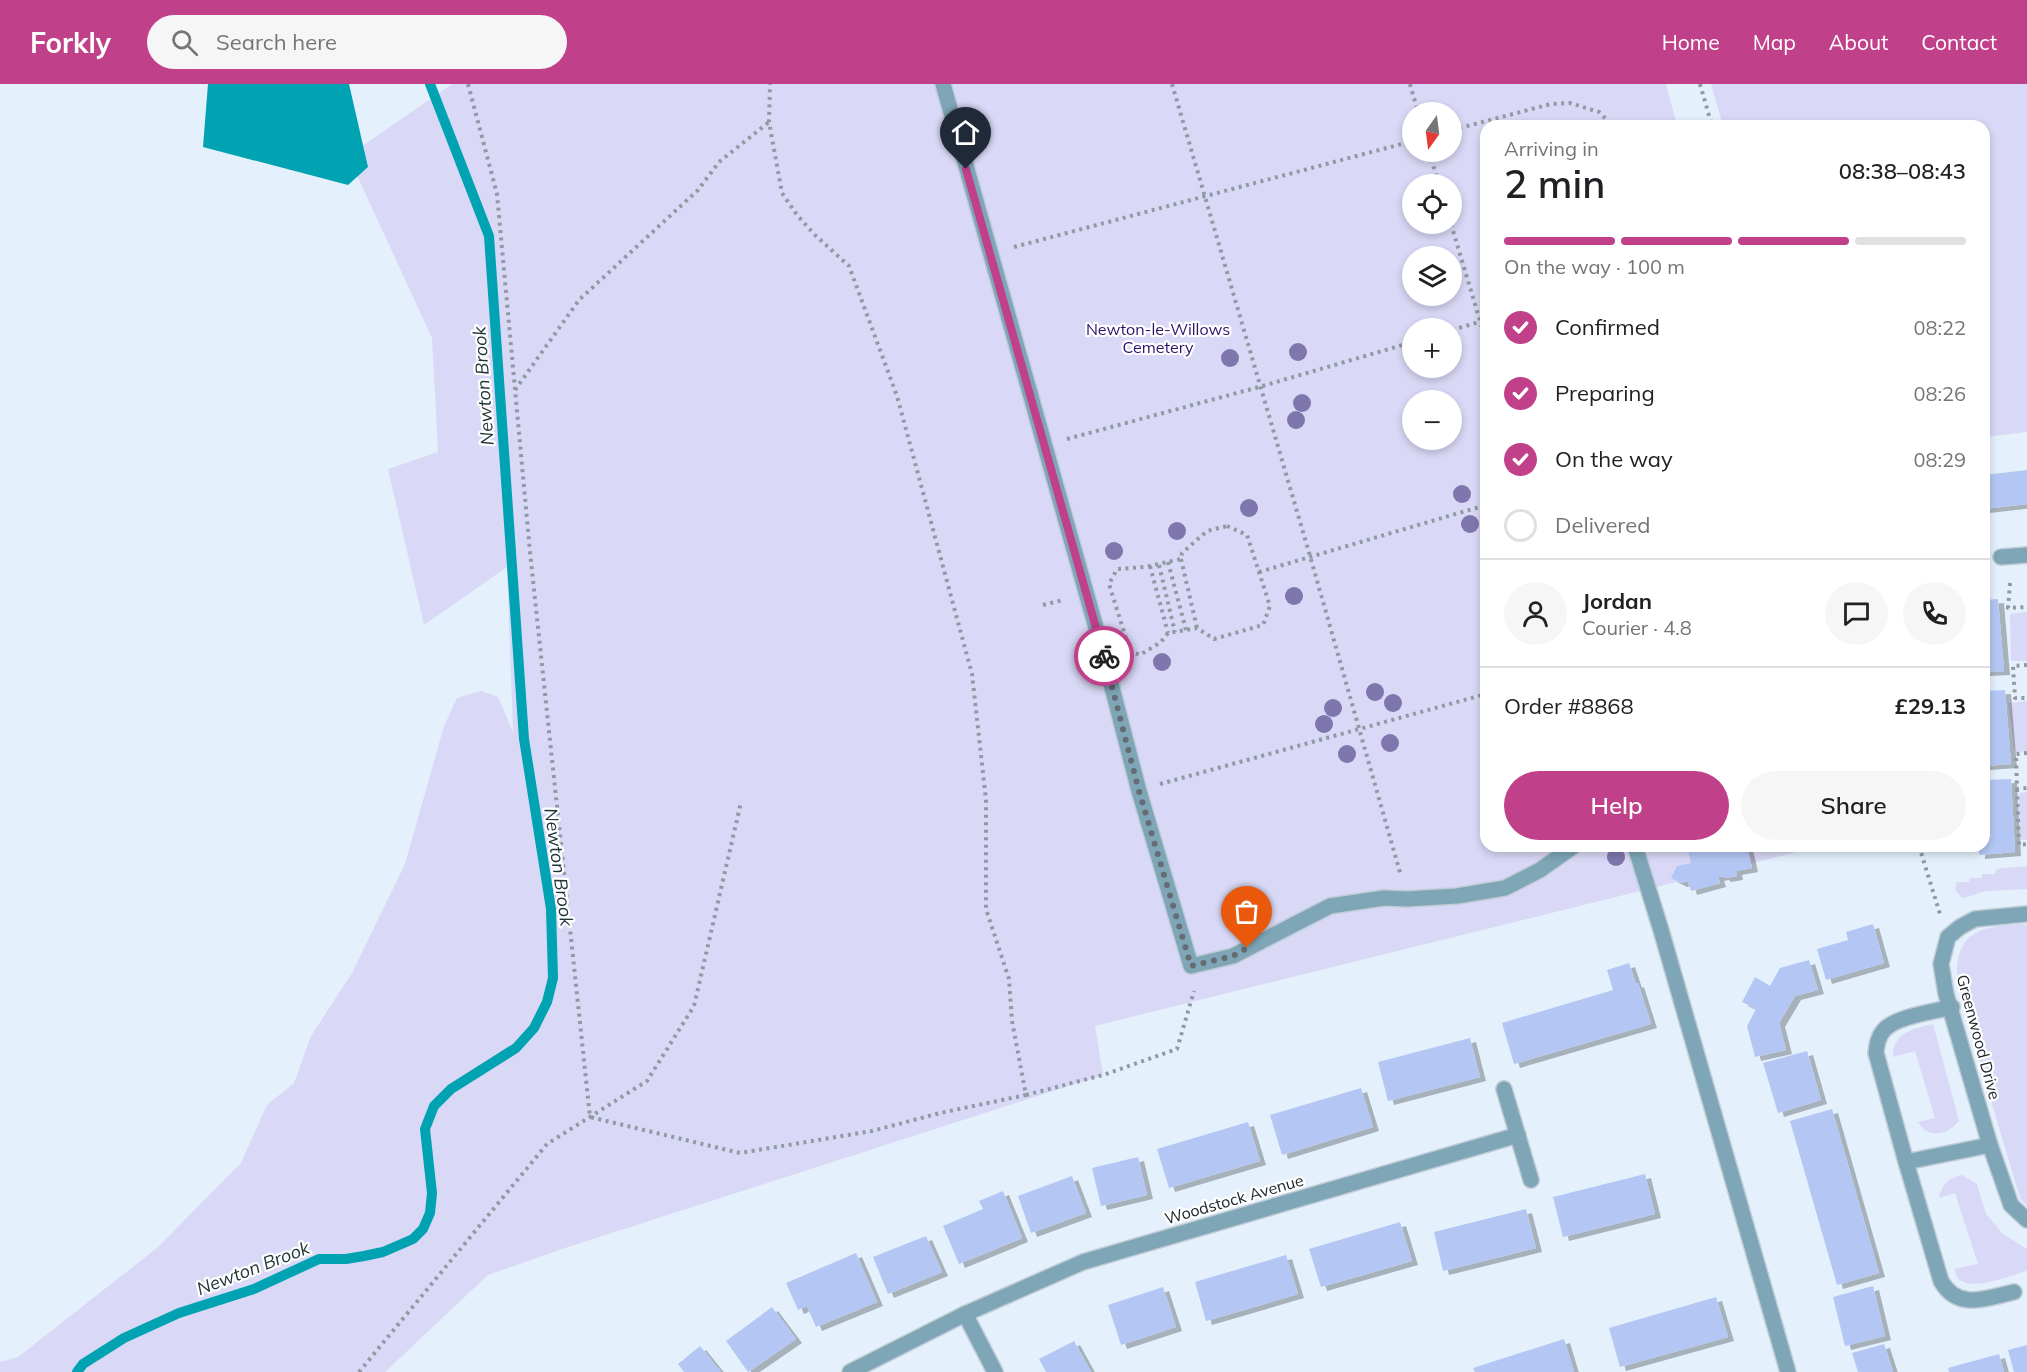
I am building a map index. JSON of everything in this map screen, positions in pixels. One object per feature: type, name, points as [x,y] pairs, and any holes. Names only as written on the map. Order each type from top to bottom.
[{"type":"street","points":[[942,84],[1099,638],[1139,791],[1191,966],[1233,956],[1330,906],[1384,898],[1457,896],[1505,888],[1540,870],[1566,852]]},
{"type":"street","points":[[2001,556],[2027,555]]},
{"type":"street","points":[[1637,852],[1788,1372]]},
{"type":"street","points":[[1948,937],[1975,919],[2027,914]]},
{"type":"street","name":"Greenwood Drive","points":[[1948,937],[1941,964],[1943,979],[1990,1145],[2011,1205],[2027,1220]]},
{"type":"street","points":[[1952,1007],[1900,1020],[1884,1029],[1878,1040],[1876,1053],[1941,1281],[1947,1292],[1958,1299],[1975,1300],[2013,1292]]},
{"type":"street","points":[[1504,1089],[1531,1180]]},
{"type":"street","name":"Woodstock Avenue","points":[[850,1372],[965,1314],[1083,1262],[1518,1135]]},
{"type":"street","points":[[1906,1162],[1990,1145]]},
{"type":"street","points":[[965,1314],[995,1372]]},
{"type":"path","points":[[468,84],[497,194],[530,552],[590,1117]]},
{"type":"path","points":[[771,84],[769,122],[782,193],[814,235],[849,266],[897,396],[972,674],[986,800],[986,909],[1009,979],[1012,1021],[1026,1095]]},
{"type":"path","points":[[1172,84],[1310,556],[1407,899]]},
{"type":"path","points":[[1410,84],[1415,102]]},
{"type":"path","points":[[1700,84],[1710,120]]},
{"type":"path","points":[[1490,120],[1551,104],[1570,103],[1599,112],[1607,120]]},
{"type":"path","points":[[515,391],[579,300],[699,190],[719,162],[769,122]]},
{"type":"path","points":[[1462,127],[1480,123]]},
{"type":"path","points":[[990,254],[1402,144]]},
{"type":"path","points":[[1454,234],[1480,322],[1462,327]]},
{"type":"path","points":[[1044,446],[1402,345]]},
{"type":"path","points":[[1259,572],[1480,507]]},
{"type":"path","points":[[1181,559],[1150,566],[1117,569],[1109,584],[1130,651],[1140,655],[1161,642],[1168,633],[1197,628],[1214,639],[1263,626],[1270,606],[1247,535],[1227,526],[1207,531],[1182,553],[1181,559],[1197,628]]},
{"type":"path","points":[[1168,562],[1186,630]]},
{"type":"path","points":[[1159,564],[1175,632]]},
{"type":"path","points":[[1150,566],[1168,633]]},
{"type":"path","points":[[2010,583],[2008,608],[2027,607]]},
{"type":"path","points":[[2027,664],[2013,666],[2015,698],[2027,698]]},
{"type":"path","points":[[1139,791],[1480,696]]},
{"type":"path","points":[[2027,753],[2016,754],[2019,845],[2027,844]]},
{"type":"path","points":[[2017,789],[2027,788]]},
{"type":"path","points":[[359,1372],[547,1144],[647,1081],[694,1006],[741,802]]},
{"type":"path","points":[[1921,852],[1948,937]]},
{"type":"path","points":[[590,1117],[740,1153],[872,1131],[940,1113],[1026,1095],[1103,1075],[1177,1049],[1195,990],[1191,966]]},
{"type":"green space","name":"Newton-le-Willows Cemetery","points":[[452,84],[1666,84],[1675,120],[1480,120],[1480,852],[1797,852],[1095,1026],[1103,1075],[568,1247],[488,1275],[385,1372],[0,1372],[0,1362],[18,1357],[157,1248],[241,1163],[267,1105],[294,1083],[311,1036],[352,973],[405,864],[444,726],[457,698],[481,691],[498,697],[513,732],[507,567],[424,625],[388,469],[438,452],[432,338],[348,156]]},
{"type":"green space","points":[[1711,84],[2027,84],[2027,432],[1990,436],[1990,120],[1721,120]]},
{"type":"green space","points":[[2027,612],[2027,661],[2011,661],[2010,614]]},
{"type":"green space","points":[[2027,701],[2027,751],[2016,752],[2008,703]]},
{"type":"green space","points":[[2027,792],[2027,840],[2020,840],[2019,793]]},
{"type":"green space","points":[[2027,866],[2027,889],[1986,891],[1964,898],[1955,890],[1957,882],[1969,882],[1969,878],[1982,878],[1982,874],[1995,874],[1996,869]]},
{"type":"green space","points":[[2027,924],[2027,1206],[2020,1198],[1983,1074],[1957,974],[1958,958],[1969,938],[1989,928]]},
{"type":"green space","points":[[1933,1024],[1959,1121],[1949,1130],[1938,1134],[1922,1128],[1918,1122],[1935,1118],[1915,1051],[1893,1057],[1896,1042],[1900,1037],[1912,1030]]},
{"type":"green space","points":[[1962,1175],[1977,1184],[1986,1214],[2003,1234],[2027,1249],[2027,1271],[2002,1279],[1972,1284],[1957,1277],[1954,1269],[1978,1264],[1955,1193],[1939,1198],[1946,1182]]},
{"type":"water","points":[[208,84],[349,84],[368,167],[348,185],[203,147]]},
{"type":"building","points":[[2027,470],[2027,504],[1990,508],[1990,474]]},
{"type":"building","points":[[1998,599],[2004,671],[1990,672],[1990,600]]},
{"type":"building","points":[[2005,690],[2011,764],[1990,766],[1990,691]]},
{"type":"building","points":[[2011,779],[2015,852],[1979,855],[1979,852],[1990,852],[1990,780]]},
{"type":"building","points":[[1688,852],[1748,852],[1752,868],[1736,871],[1737,876],[1718,877],[1720,883],[1691,891],[1688,881],[1681,883],[1671,878],[1677,866],[1691,863]]},
{"type":"building","points":[[1873,924],[1884,963],[1826,980],[1817,949],[1848,940],[1846,932]]},
{"type":"building","points":[[1809,960],[1818,990],[1795,996],[1779,1023],[1786,1050],[1755,1057],[1747,1026],[1756,1009],[1742,1002],[1755,977],[1770,986],[1780,968]]},
{"type":"building","points":[[1629,963],[1651,1024],[1514,1064],[1502,1023],[1613,990],[1607,970]]},
{"type":"building","points":[[1470,1038],[1480,1077],[1388,1101],[1378,1062]]},
{"type":"building","points":[[1807,1051],[1821,1100],[1778,1113],[1763,1063]]},
{"type":"building","points":[[1361,1088],[1373,1127],[1282,1155],[1270,1115]]},
{"type":"building","points":[[1832,1109],[1879,1273],[1837,1285],[1790,1121]]},
{"type":"building","points":[[1248,1122],[1260,1161],[1169,1188],[1157,1149]]},
{"type":"building","points":[[1138,1157],[1147,1195],[1101,1206],[1092,1168]]},
{"type":"building","points":[[1645,1174],[1655,1214],[1563,1237],[1553,1197]]},
{"type":"building","points":[[1072,1176],[1086,1213],[1031,1233],[1018,1196]]},
{"type":"building","points":[[1003,1191],[1022,1238],[959,1264],[943,1226],[983,1209],[979,1201]]},
{"type":"building","points":[[1526,1209],[1536,1248],[1443,1271],[1434,1232]]},
{"type":"building","points":[[1400,1222],[1412,1261],[1321,1287],[1309,1249]]},
{"type":"building","points":[[926,1236],[942,1272],[888,1294],[873,1257]]},
{"type":"building","points":[[856,1253],[877,1302],[816,1327],[807,1306],[798,1310],[786,1283]]},
{"type":"building","points":[[1286,1255],[1298,1294],[1206,1321],[1195,1282]]},
{"type":"building","points":[[1873,1286],[1885,1336],[1845,1346],[1833,1297]]},
{"type":"building","points":[[1163,1287],[1176,1327],[1121,1345],[1108,1305]]},
{"type":"building","points":[[1716,1297],[1728,1337],[1620,1367],[1609,1328]]},
{"type":"building","points":[[772,1307],[796,1339],[748,1372],[726,1341]]},
{"type":"building","points":[[1564,1339],[1574,1372],[1475,1372],[1473,1368]]},
{"type":"building","points":[[1074,1341],[1091,1372],[1046,1372],[1039,1359]]},
{"type":"building","points":[[1884,1344],[1893,1372],[1858,1372],[1852,1353]]},
{"type":"building","points":[[2027,1345],[2027,1372],[2014,1372],[2008,1350]]},
{"type":"building","points":[[700,1346],[721,1372],[684,1372],[678,1364]]},
{"type":"building","points":[[1999,1354],[2004,1372],[1949,1372],[1948,1368]]},
{"type":"waterway","name":"Newton Brook","points":[[77,1372],[83,1364],[124,1338],[179,1313],[254,1289],[319,1259],[346,1259],[383,1252],[413,1239],[423,1229],[430,1213],[432,1193],[425,1129],[434,1106],[451,1089],[516,1048],[534,1028],[547,1002],[553,978],[551,909],[524,739],[489,236],[430,84]]},
{"type":"way so far","points":[[1104,656],[1139,791],[1191,966],[1233,956],[1247,948]]},
{"type":"route","points":[[966,169],[1104,656]]}]
